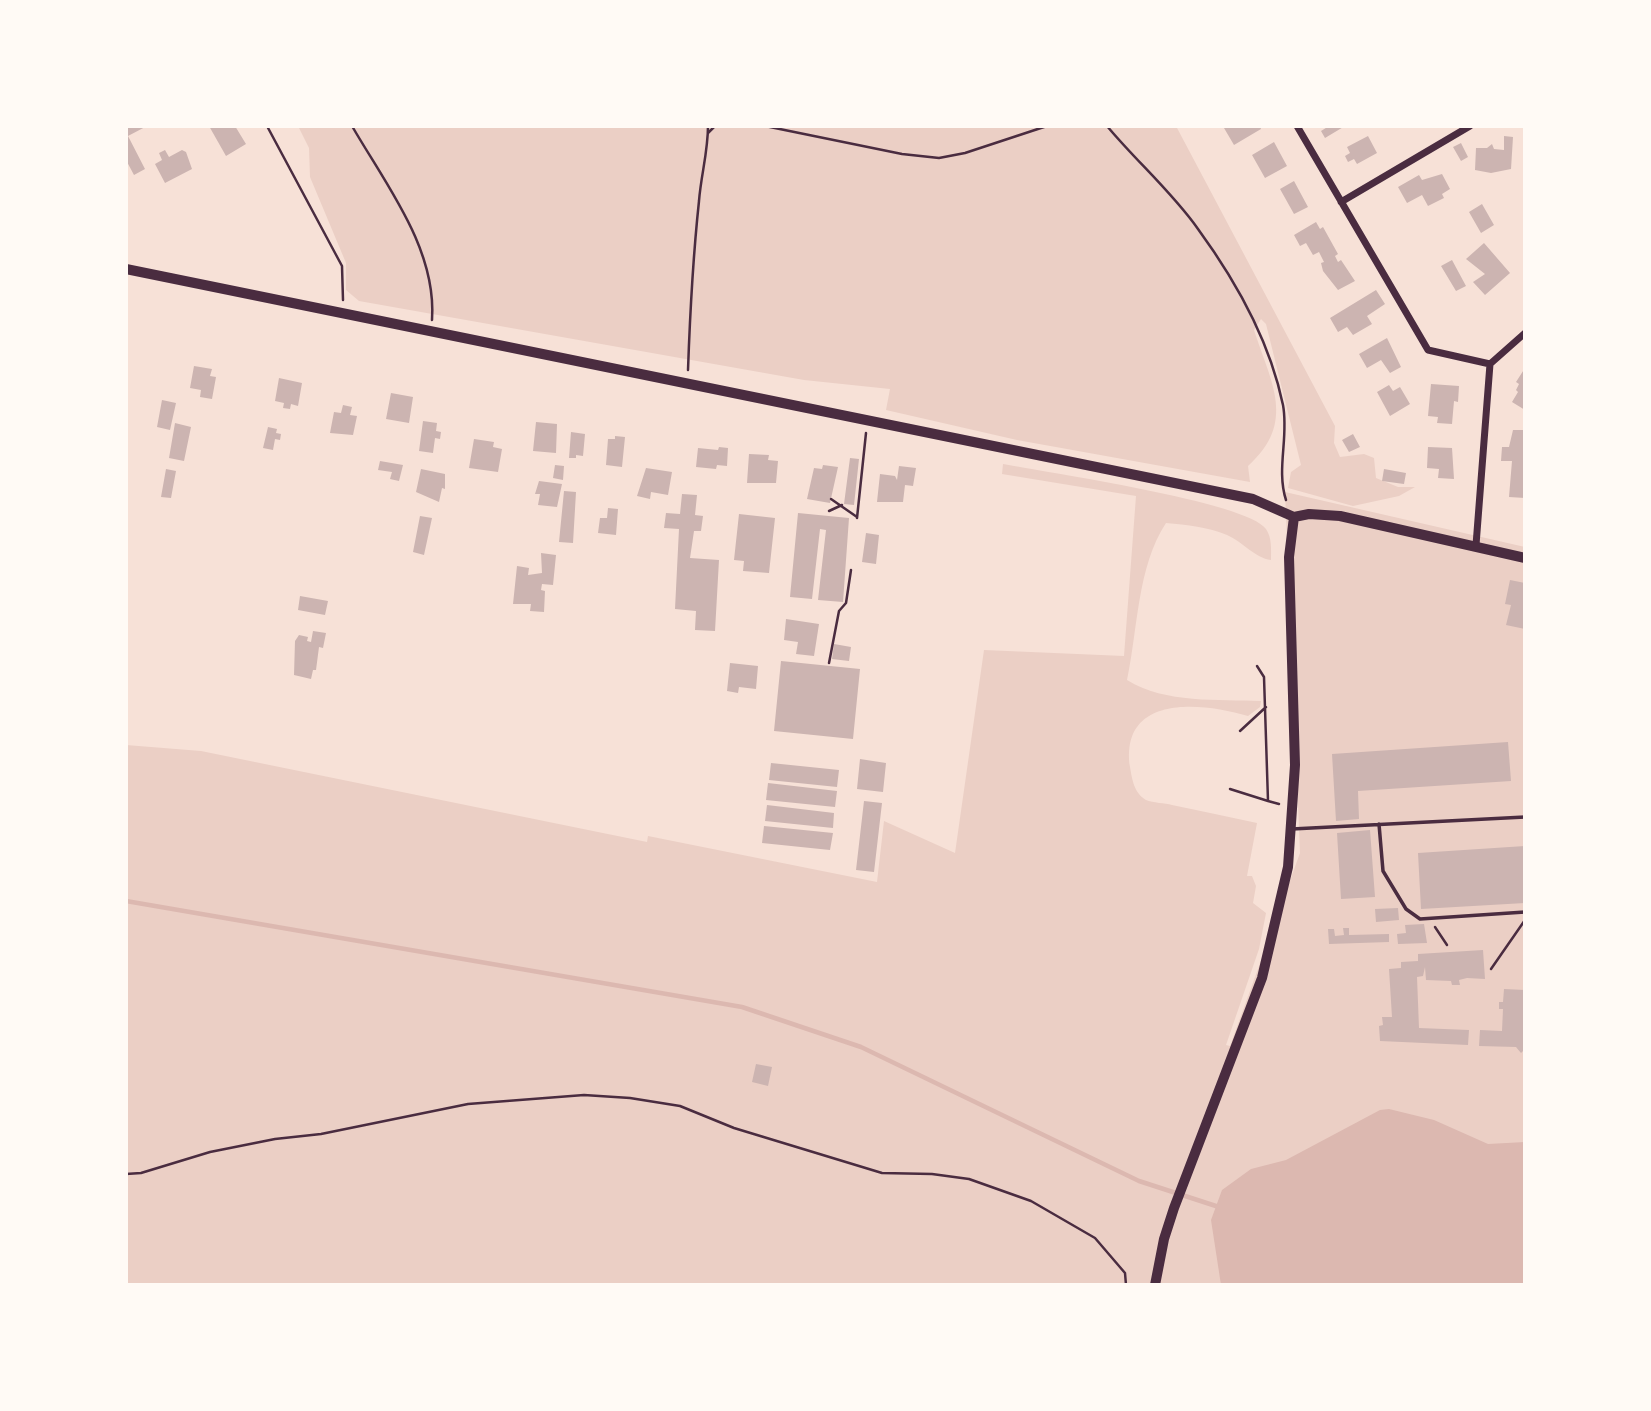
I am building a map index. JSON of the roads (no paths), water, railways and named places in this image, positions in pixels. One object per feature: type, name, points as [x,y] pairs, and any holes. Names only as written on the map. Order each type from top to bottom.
[{"type":"street","points":[[1297,126],[1429,350],[1490,364]]},
{"type":"street","points":[[1341,202],[1470,126]]},
{"type":"street","points":[[126,269],[1253,499],[1294,517],[1309,514],[1340,516],[1525,558]]},
{"type":"street","points":[[1476,545],[1490,364],[1525,333]]},
{"type":"street","points":[[1155,1285],[1164,1239],[1174,1208],[1264,969],[1283,895],[1292,829],[1296,765],[1289,557],[1294,517]]},
{"type":"lane","points":[[1292,829],[1525,817]]},
{"type":"lane","points":[[1379,824],[1383,871],[1412,916],[1430,918],[1525,912]]},
{"type":"waterway","points":[[126,901],[742,1007],[861,1047],[1139,1181],[1219,1207]]}]
